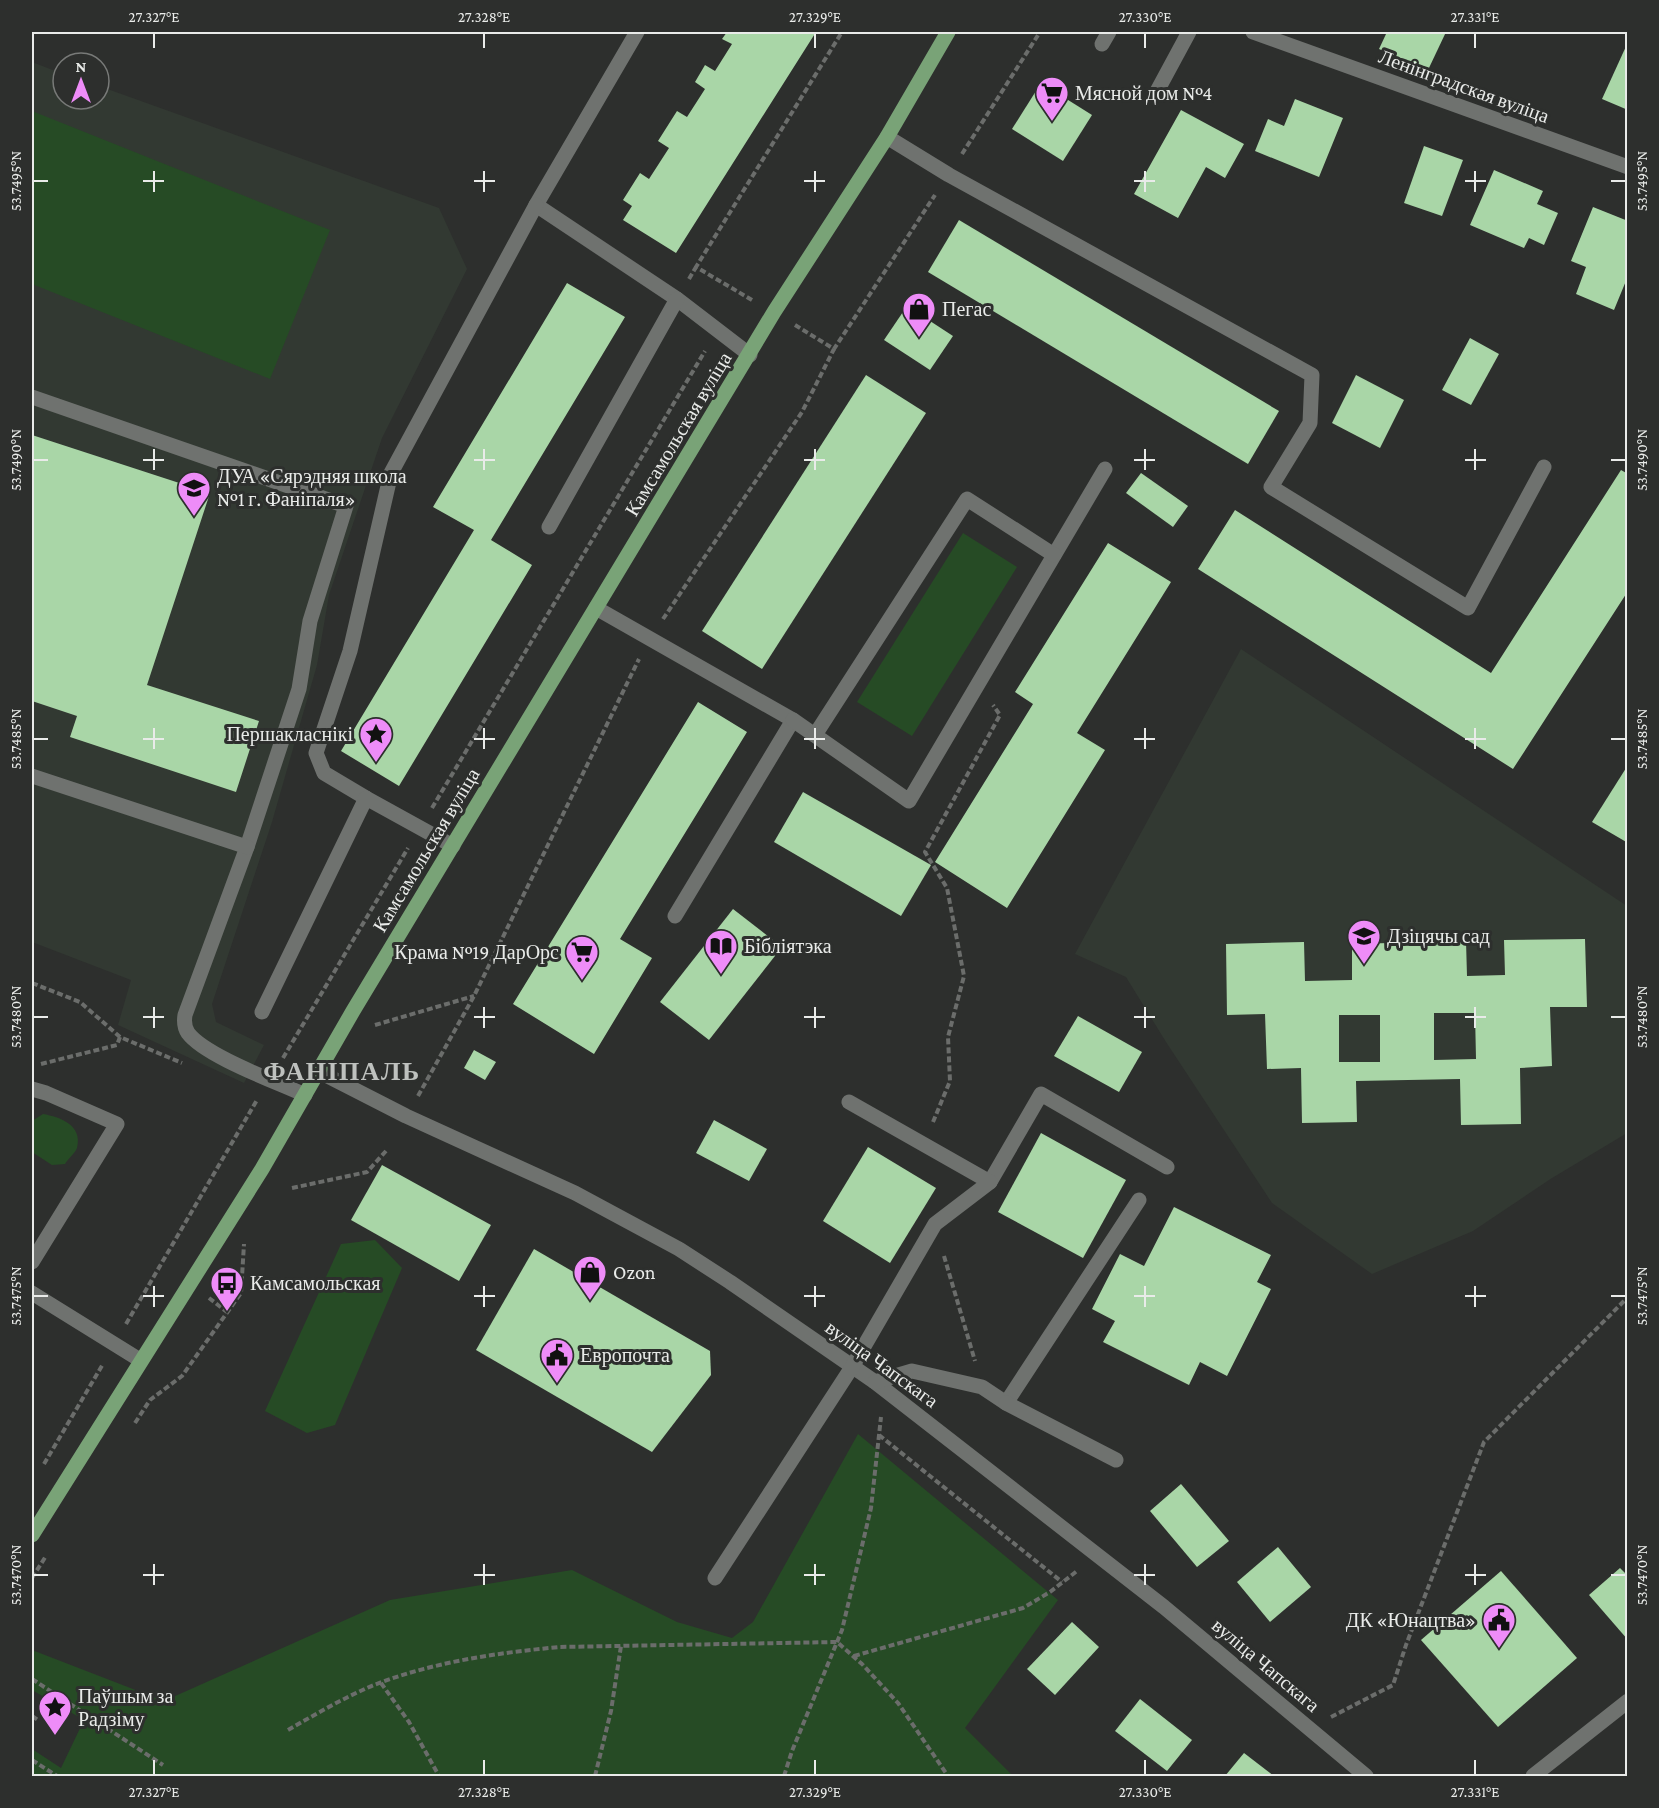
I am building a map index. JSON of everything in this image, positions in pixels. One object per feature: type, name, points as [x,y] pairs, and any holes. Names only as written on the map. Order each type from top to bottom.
[{"type":"main road","name":"Камсамольская вуліца","points":[[32,1535],[262,1169],[318,1071],[774,312],[887,137],[948,32]]},
{"type":"street","points":[[453,846],[324,773],[316,753],[350,651],[391,473],[536,205],[637,32]]},
{"type":"street","points":[[1155,95],[1189,32]]},
{"type":"street","name":"Ленінградская вуліца","points":[[1253,32],[1628,167]]},
{"type":"street","points":[[887,137],[949,175],[1312,375],[1310,423],[1271,487],[1468,608],[1544,467]]},
{"type":"street","points":[[536,205],[676,299],[750,355]]},
{"type":"street","points":[[549,527],[676,299]]},
{"type":"street","points":[[32,397],[346,506],[310,621],[299,689],[247,847],[216,927],[184,1023],[188,1033],[203,1046],[229,1061],[305,1095]]},
{"type":"street","points":[[596,608],[793,720],[909,801],[1105,469]]},
{"type":"street","points":[[815,735],[967,499],[1054,555]]},
{"type":"street","points":[[675,916],[793,720]]},
{"type":"street","points":[[32,776],[247,847]]},
{"type":"street","points":[[262,1012],[366,798]]},
{"type":"street","name":"вуліца Чапскага","points":[[318,1071],[406,1116],[575,1193],[679,1249],[779,1314],[879,1386],[1164,1607],[1366,1776]]},
{"type":"street","points":[[32,1089],[117,1124],[32,1262]]},
{"type":"street","points":[[715,1578],[852,1367],[935,1224],[990,1182],[1041,1094],[1167,1167]]},
{"type":"street","points":[[849,1102],[990,1182]]},
{"type":"street","points":[[1006,1403],[1139,1200]]},
{"type":"street","points":[[32,1293],[140,1360]]},
{"type":"street","points":[[879,1386],[912,1371],[982,1388],[1006,1403],[1116,1460]]},
{"type":"street","points":[[1533,1776],[1628,1701]]},
{"type":"path","points":[[43,1466],[270,1079],[717,330]]},
{"type":"path","points":[[414,1103],[474,996],[650,638],[802,412],[834,348]]},
{"type":"path","points":[[924,1145],[950,1081],[948,1037],[964,976],[947,888],[925,852],[1000,715],[991,701]]},
{"type":"path","points":[[32,983],[80,1002],[120,1037],[184,1065]]},
{"type":"path","points":[[375,1025],[474,996]]},
{"type":"path","points":[[32,1066],[117,1045],[120,1037]]},
{"type":"path","points":[[292,1188],[367,1172],[386,1151]]},
{"type":"path","points":[[935,1224],[982,1388]]},
{"type":"path","points":[[130,1430],[150,1400],[182,1376],[241,1293],[245,1237]]},
{"type":"path","points":[[1331,1717],[1393,1684],[1484,1442],[1628,1296]]},
{"type":"path","points":[[784,1776],[837,1642],[872,1508],[879,1435],[879,1386]]},
{"type":"path","points":[[879,1435],[1062,1582]]},
{"type":"path","points":[[32,1578],[51,1548]]},
{"type":"path","points":[[853,1656],[1023,1608],[1075,1572],[1092,1551]]},
{"type":"path","points":[[288,1730],[341,1701],[381,1683],[426,1667],[517,1650],[559,1647],[837,1642],[898,1703],[948,1776]]},
{"type":"path","points":[[595,1776],[611,1711],[621,1646]]},
{"type":"path","points":[[32,1679],[163,1765]]},
{"type":"path","points":[[381,1683],[409,1722],[439,1776]]},
{"type":"path","points":[[32,1716],[38,1720]]},
{"type":"path","points":[[32,1760],[57,1776]]},
{"type":"shaded area","name":"ДУА «Сярэдняя школа №1 г. Фаніпаля»","points":[[32,62],[51,69],[51,111],[111,111],[111,90],[439,208],[467,269],[382,438],[329,595],[317,665],[272,822],[212,1004],[216,1022],[264,1045],[244,1083],[118,1025],[131,980],[32,942]]},
{"type":"shaded area","name":"Дзіцячы сад","points":[[1241,649],[1627,906],[1627,1133],[1552,1178],[1473,1231],[1372,1274],[1272,1203],[1126,977],[1075,954]]},
{"type":"green space","points":[[32,111],[330,230],[270,379],[32,284]]},
{"type":"green space","points":[[963,533],[1017,567],[912,736],[857,702]]},
{"type":"green space","points":[[43,1114],[69,1123],[77,1133],[77,1148],[65,1164],[52,1165],[32,1152],[32,1121]]},
{"type":"green space","points":[[375,1240],[402,1268],[335,1425],[307,1433],[265,1411],[341,1244]]},
{"type":"green space","points":[[858,1434],[1058,1600],[965,1728],[1013,1776],[32,1776],[32,1749],[61,1768],[84,1720],[32,1690],[32,1650],[164,1701],[390,1600],[572,1570],[677,1622],[732,1638],[753,1622]]},
{"type":"building","points":[[727,32],[816,32],[676,253],[623,220],[632,206],[623,200],[640,173],[649,179],[669,148],[658,141],[677,111],[687,117],[705,89],[695,82],[705,65],[715,71],[732,44],[722,39]]},
{"type":"building","points":[[1387,32],[1446,32],[1428,70],[1379,49]]},
{"type":"building","points":[[1628,42],[1628,110],[1602,99]]},
{"type":"building","name":"Мясной дом №4","points":[[1041,83],[1092,115],[1063,161],[1012,129]]},
{"type":"building","points":[[1295,99],[1343,118],[1319,177],[1255,151],[1268,119],[1284,126]]},
{"type":"building","points":[[1181,110],[1244,144],[1225,178],[1206,167],[1178,218],[1134,194]]},
{"type":"building","points":[[1424,146],[1463,160],[1442,216],[1404,203]]},
{"type":"building","points":[[1494,170],[1543,191],[1537,204],[1558,213],[1544,245],[1529,238],[1524,248],[1470,225]]},
{"type":"building","points":[[1593,207],[1628,221],[1628,276],[1614,310],[1576,294],[1586,267],[1571,261]]},
{"type":"building","points":[[959,220],[1279,411],[1248,464],[928,272]]},
{"type":"building","points":[[567,283],[625,317],[491,540],[532,565],[399,786],[341,751],[474,530],[433,507]]},
{"type":"building","name":"Пегас","points":[[907,306],[953,336],[930,370],[884,340]]},
{"type":"building","points":[[1470,338],[1499,354],[1471,405],[1442,390]]},
{"type":"building","points":[[866,375],[926,413],[762,669],[702,631]]},
{"type":"building","points":[[1356,375],[1404,400],[1380,448],[1332,423]]},
{"type":"building","points":[[32,435],[210,493],[147,685],[259,721],[236,792],[70,737],[77,716],[32,701]]},
{"type":"building","points":[[1621,470],[1628,474],[1628,591],[1513,769],[1198,569],[1235,510],[1491,673]]},
{"type":"building","points":[[1141,473],[1188,506],[1173,527],[1126,493]]},
{"type":"building","points":[[1108,543],[1171,582],[1077,733],[1105,750],[1007,908],[935,862],[1033,704],[1015,692]]},
{"type":"building","points":[[698,702],[747,732],[620,939],[652,958],[594,1054],[513,1004]]},
{"type":"building","points":[[1628,765],[1628,843],[1592,822]]},
{"type":"building","points":[[803,792],[931,865],[901,916],[774,842]]},
{"type":"building","name":"Бібліятэка","points":[[733,909],[782,947],[709,1040],[660,1002]]},
{"type":"building","points":[[1585,939],[1587,1007],[1550,1007],[1552,1066],[1520,1068],[1521,1124],[1461,1125],[1460,1079],[1356,1081],[1357,1122],[1302,1123],[1301,1068],[1267,1069],[1265,1014],[1227,1015],[1226,944],[1304,942],[1305,981],[1352,980],[1352,944],[1466,941],[1467,976],[1505,975],[1504,940]],"holes":[[[1434,1013],[1475,1013],[1476,1059],[1434,1060]],[[1339,1015],[1380,1015],[1380,1062],[1339,1062]]]},
{"type":"building","points":[[1078,1016],[1142,1052],[1119,1092],[1054,1056]]},
{"type":"building","points":[[474,1050],[496,1062],[485,1080],[464,1068]]},
{"type":"building","points":[[714,1120],[767,1149],[749,1181],[696,1153]]},
{"type":"building","points":[[1041,1133],[1126,1180],[1083,1258],[998,1212]]},
{"type":"building","points":[[868,1147],[936,1188],[890,1263],[823,1221]]},
{"type":"building","points":[[382,1165],[491,1225],[459,1281],[351,1220]]},
{"type":"building","points":[[1174,1207],[1271,1255],[1257,1282],[1271,1289],[1227,1376],[1200,1362],[1189,1385],[1103,1342],[1115,1321],[1092,1309],[1120,1254],[1144,1266]]},
{"type":"building","points":[[534,1249],[710,1351],[711,1375],[652,1452],[476,1350]]},
{"type":"building","points":[[1181,1484],[1229,1541],[1197,1567],[1150,1511]]},
{"type":"building","points":[[1278,1547],[1311,1587],[1270,1622],[1237,1582]]},
{"type":"building","points":[[1620,1568],[1628,1576],[1628,1640],[1589,1595]]},
{"type":"building","name":"ДК «Юнацтва»","points":[[1501,1571],[1577,1658],[1498,1727],[1421,1640]]},
{"type":"building","points":[[1072,1622],[1099,1647],[1055,1695],[1027,1669]]},
{"type":"building","points":[[1140,1699],[1192,1740],[1167,1771],[1115,1731]]},
{"type":"building","points":[[1244,1753],[1274,1776],[1225,1776]]},
{"type":"place","name":"Мясной дом №4","points":[[1052,122]]},
{"type":"place","name":"Пегас","points":[[919,338]]},
{"type":"place","name":"ДУА «Сярэдняя школа №1 г. Фаніпаля»","points":[[194,517]]},
{"type":"place","name":"Першакласнікі","points":[[376,763]]},
{"type":"place","name":"Дзіцячы сад","points":[[1364,965]]},
{"type":"place","name":"Бібліятэка","points":[[721,975]]},
{"type":"place","name":"Крама №19 ДарОрс","points":[[582,981]]},
{"type":"place","name":"Ozon","points":[[590,1301]]},
{"type":"place","name":"Камсамольская","points":[[227,1312]]},
{"type":"place","name":"Европочта","points":[[557,1384]]},
{"type":"place","name":"ДК «Юнацтва»","points":[[1499,1649]]},
{"type":"place","name":"Паўшым за Радзіму","points":[[55,1736]]},
{"type":"district","name":"ФАНІПАЛЬ","points":[[342,1071]]}]
